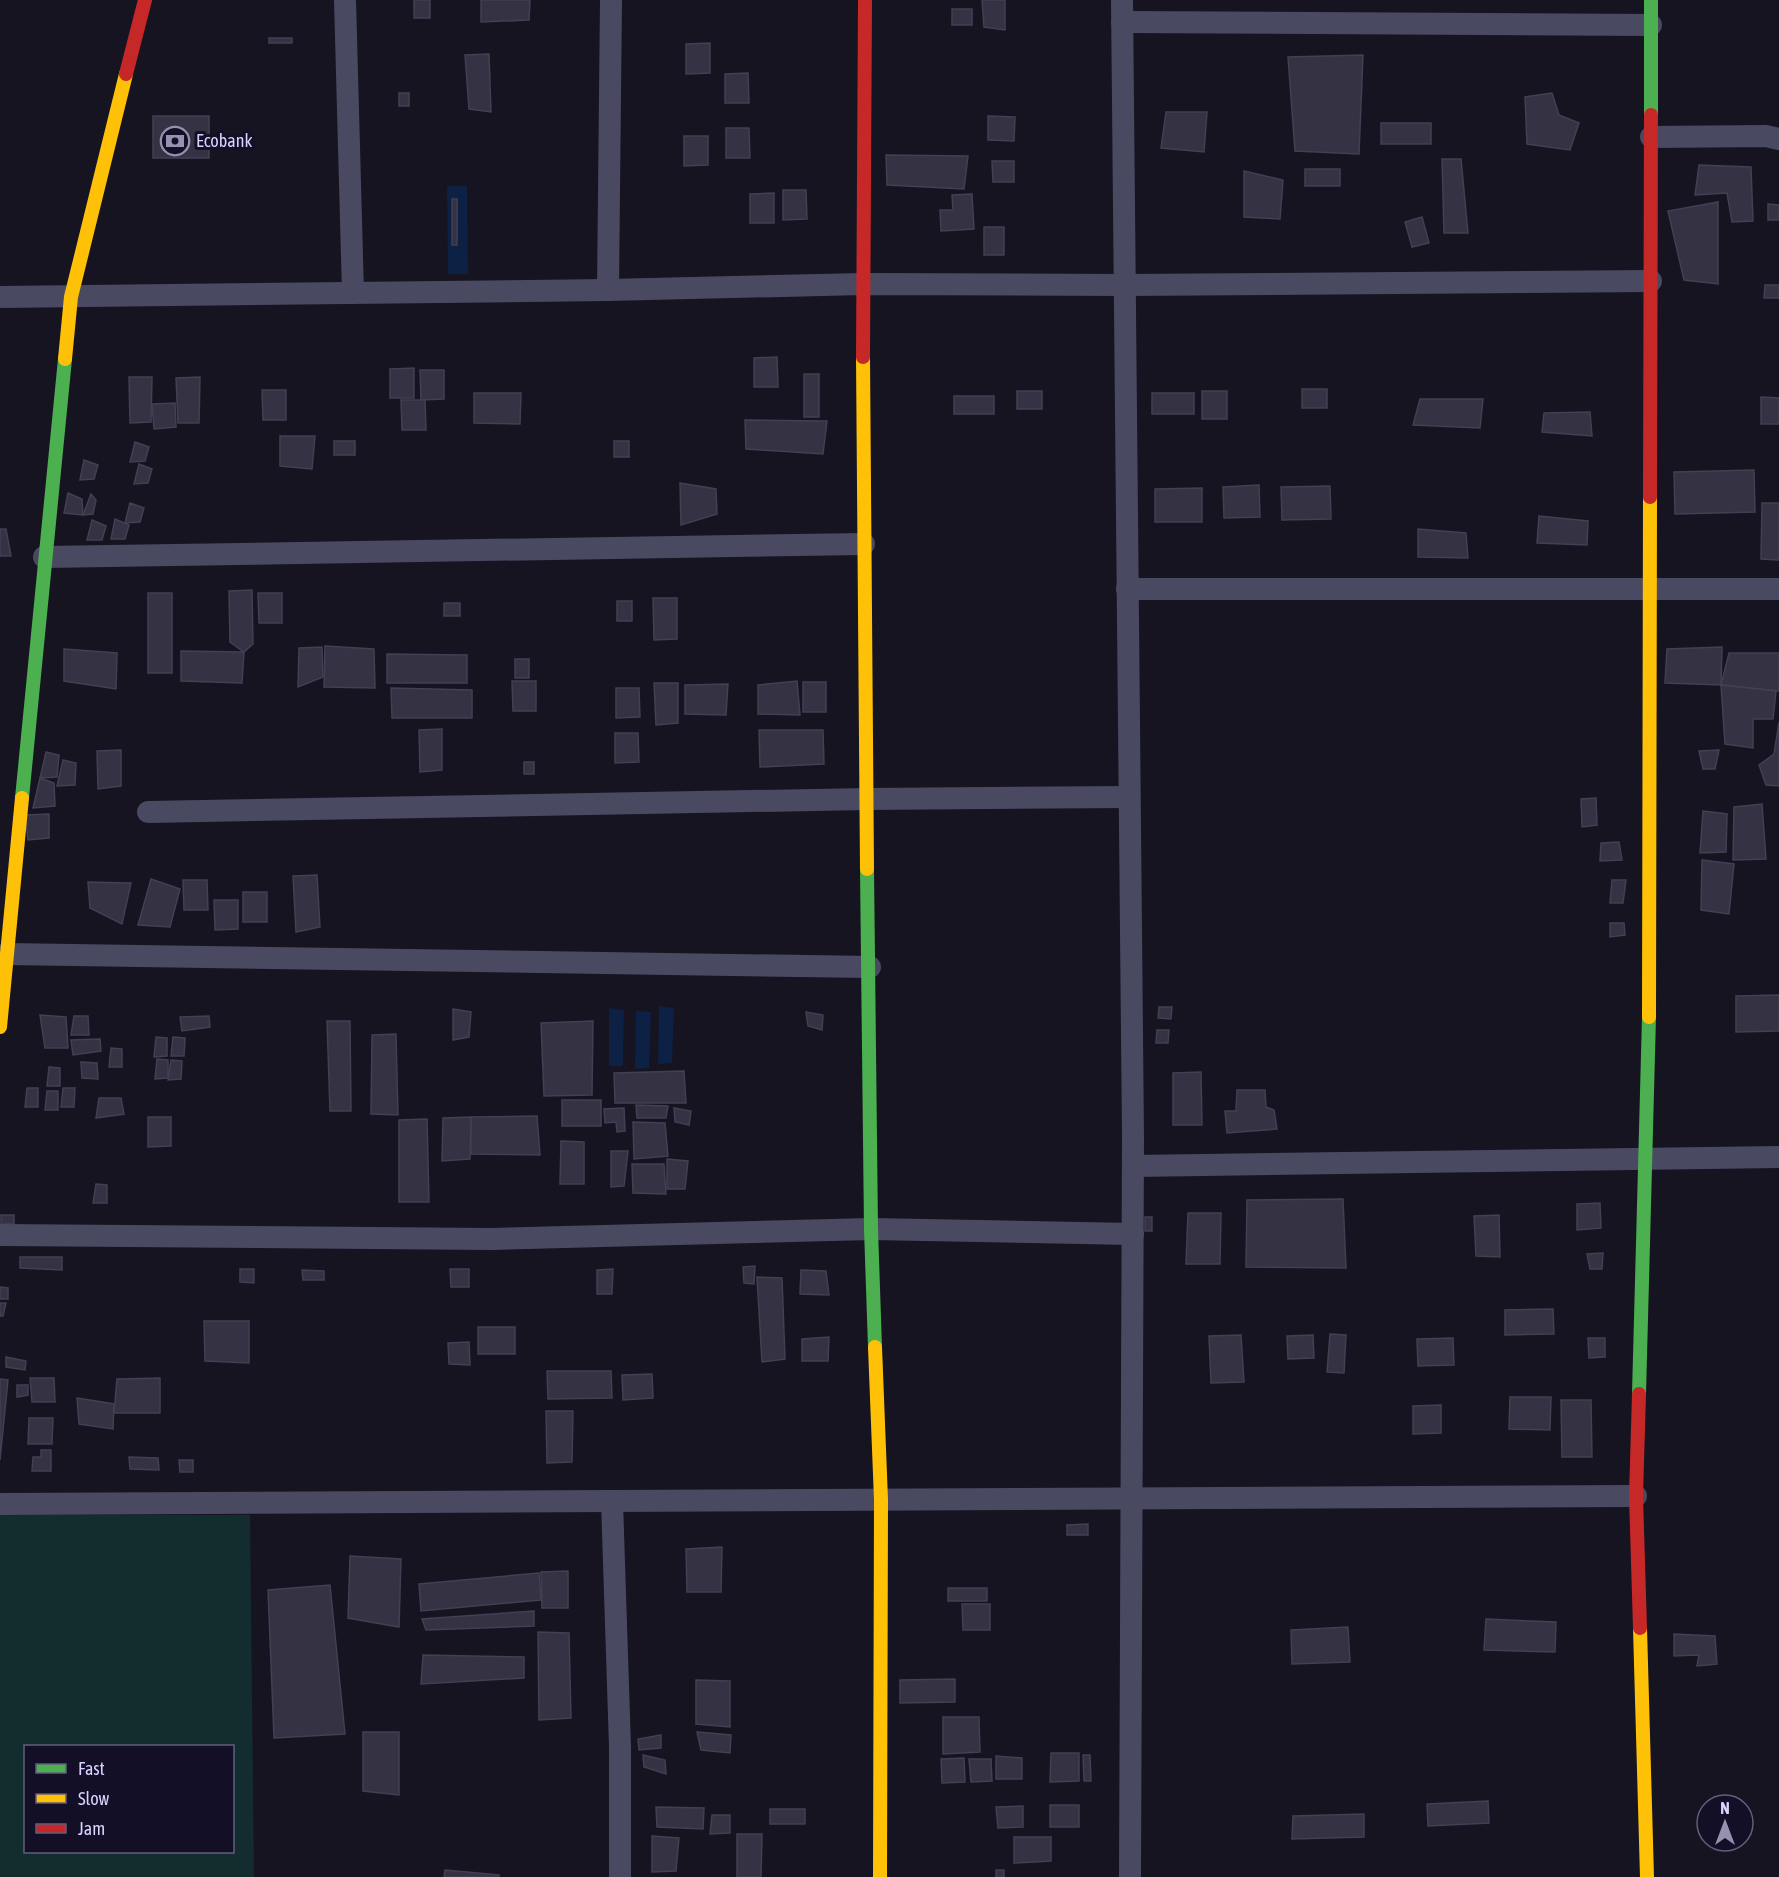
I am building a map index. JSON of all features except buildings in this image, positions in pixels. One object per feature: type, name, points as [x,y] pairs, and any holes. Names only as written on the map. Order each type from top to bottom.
[{"type":"street","points":[[0,1028],[6,954],[5,925],[71,297],[145,0]]},
{"type":"street","points":[[345,0],[353,293]]},
{"type":"street","points":[[608,290],[611,0]]},
{"type":"street","points":[[865,0],[862,284],[864,544],[871,1229],[880,1500],[880,1877]]},
{"type":"street","points":[[1647,1877],[1636,1496],[1649,1021],[1651,0]]},
{"type":"street","points":[[1130,1877],[1133,1166],[1122,11],[1651,25]]},
{"type":"street","points":[[1651,137],[1766,136],[1779,139]]},
{"type":"street","points":[[0,297],[608,290],[862,284],[1124,285],[1651,281]]},
{"type":"street","points":[[44,557],[864,544]]},
{"type":"street","points":[[1127,589],[1779,589]]},
{"type":"street","points":[[148,812],[867,799],[1128,798]]},
{"type":"street","points":[[6,954],[870,967]]},
{"type":"street","points":[[1133,1166],[1779,1157]]},
{"type":"street","points":[[0,1235],[491,1239],[871,1229],[1133,1234]]},
{"type":"street","points":[[0,1504],[1636,1496]]},
{"type":"street","points":[[612,1501],[620,1747],[620,1877]]},
{"type":"green space","points":[[0,1515],[250,1515],[254,1877],[0,1877]]},
{"type":"water","points":[[447,186],[467,186],[468,274],[448,274]]},
{"type":"water","points":[[659,1006],[674,1008],[672,1063],[658,1064]]},
{"type":"water","points":[[609,1008],[624,1010],[623,1066],[609,1066]]},
{"type":"water","points":[[636,1011],[651,1012],[649,1068],[635,1069]]},
{"type":"traffic: fast","points":[[1651,0],[1651,115]]},
{"type":"traffic: fast","points":[[22,798],[65,359]]},
{"type":"traffic: fast","points":[[867,869],[871,1229],[875,1347]]},
{"type":"traffic: fast","points":[[1639,1394],[1649,1017]]},
{"type":"traffic: slow","points":[[65,359],[71,297],[126,74]]},
{"type":"traffic: slow","points":[[863,357],[867,869]]},
{"type":"traffic: slow","points":[[1649,1017],[1650,497]]},
{"type":"traffic: slow","points":[[0,1027],[22,798]]},
{"type":"traffic: slow","points":[[875,1347],[881,1500],[880,1877]]},
{"type":"traffic: slow","points":[[1640,1628],[1647,1877]]},
{"type":"traffic: jam","points":[[126,74],[145,0]]},
{"type":"traffic: jam","points":[[863,357],[865,0]]},
{"type":"traffic: jam","points":[[1650,497],[1651,115]]},
{"type":"traffic: jam","points":[[1639,1394],[1636,1496],[1640,1628]]},
{"type":"place","name":"Ecobank","points":[[175,141]]}]
